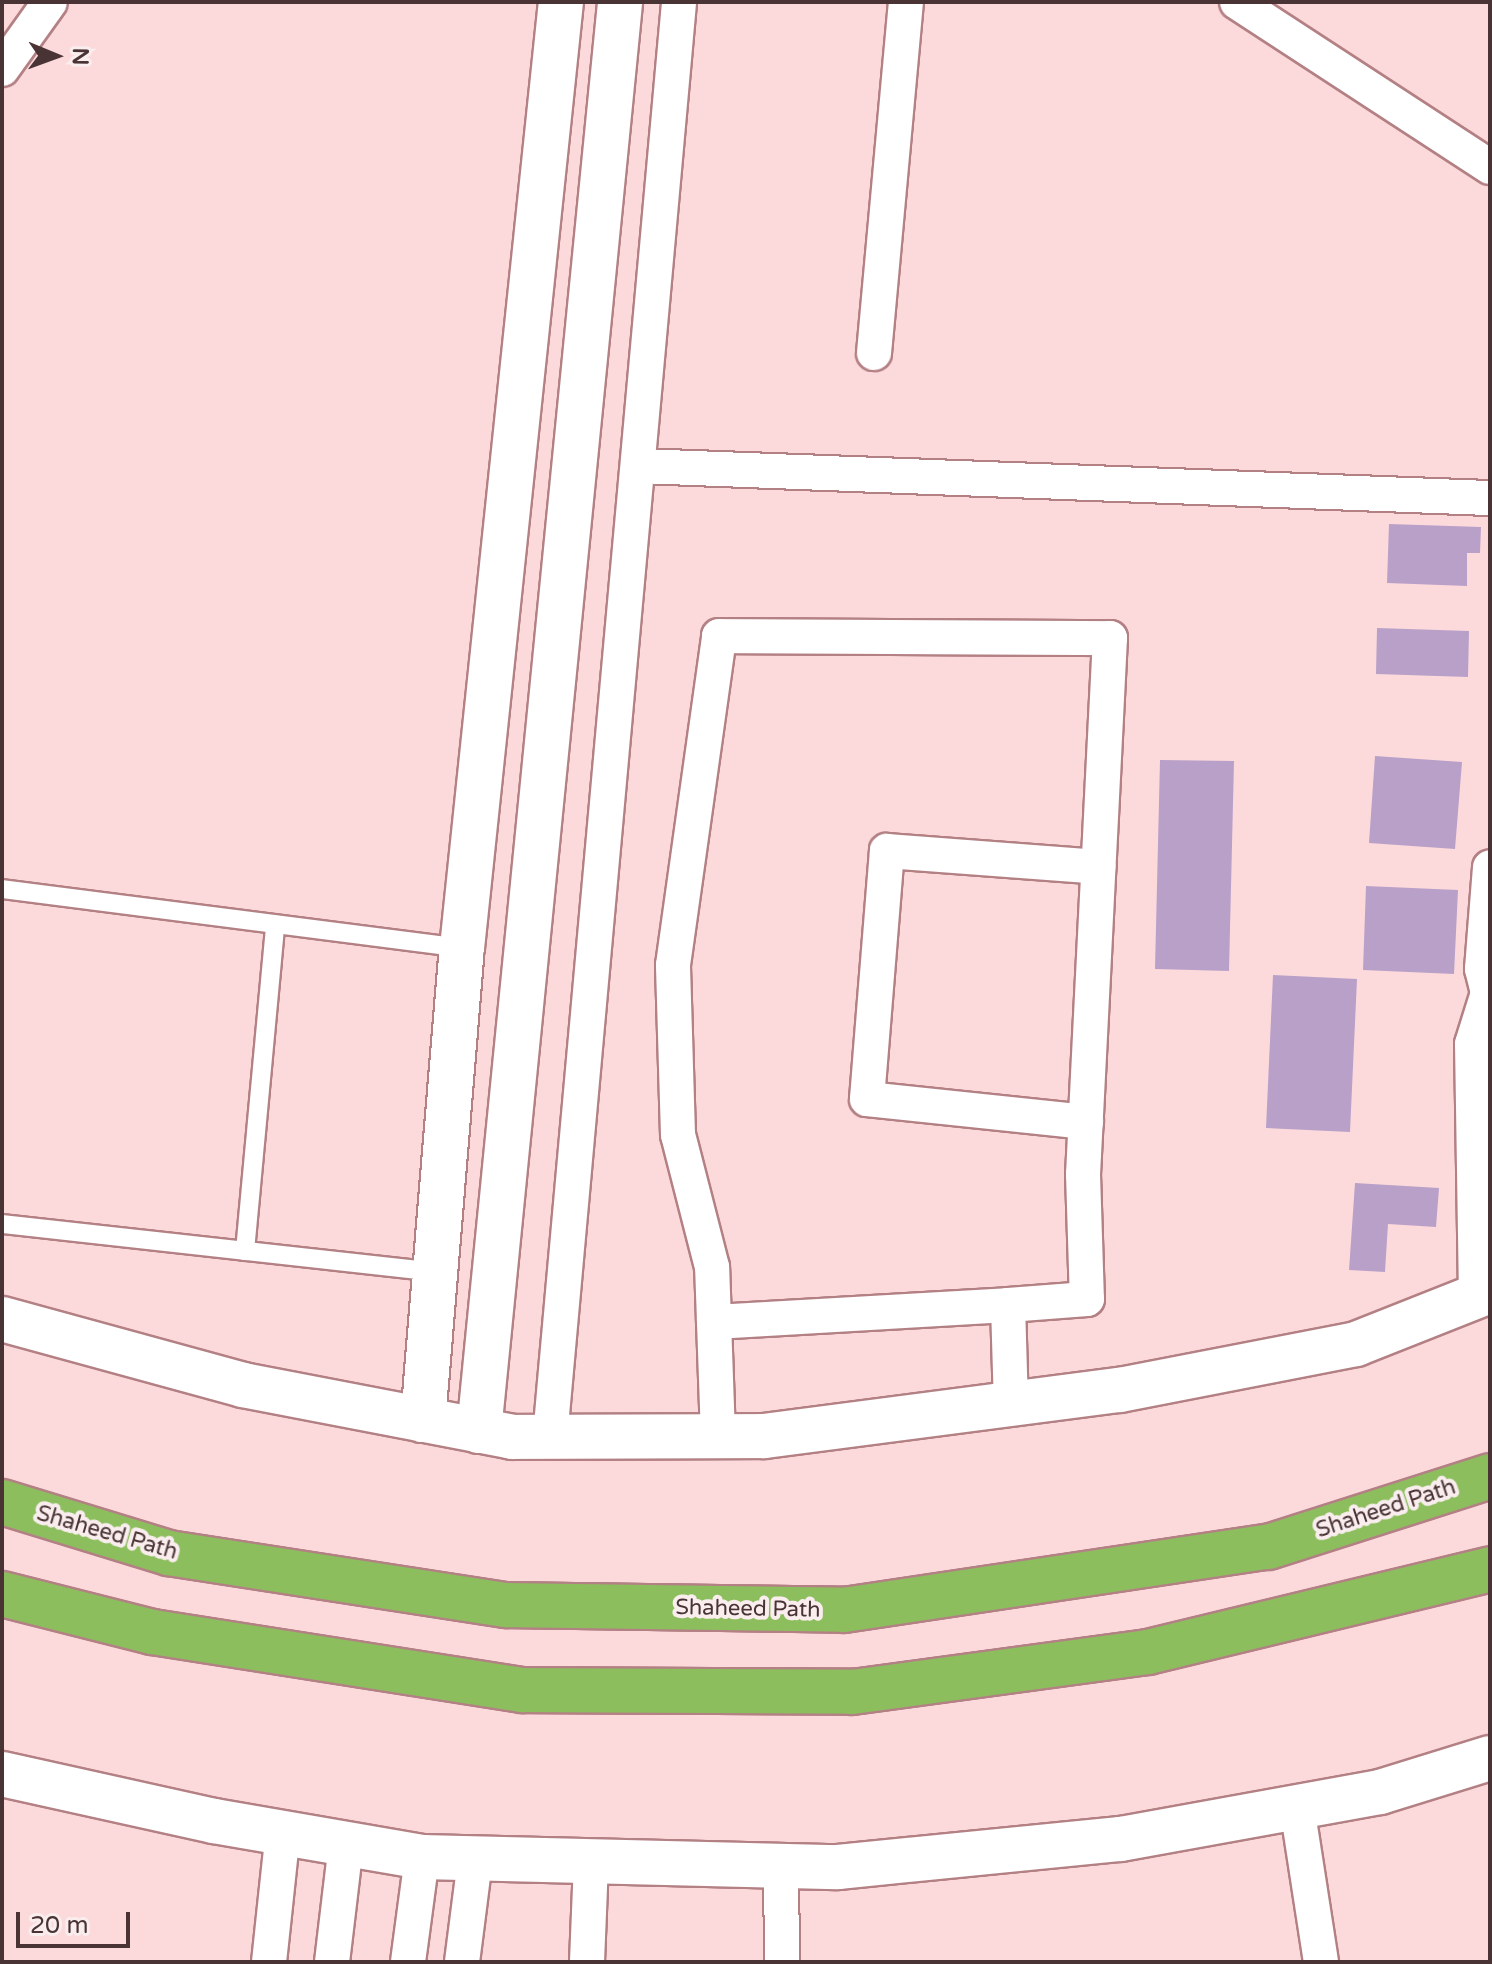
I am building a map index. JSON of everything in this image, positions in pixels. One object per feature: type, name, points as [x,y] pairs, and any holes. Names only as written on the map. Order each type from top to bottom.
[{"type":"highway","name":"Shaheed Path","points":[[2,1502],[169,1553],[506,1605],[844,1610],[1268,1547],[1490,1476]]},
{"type":"highway","points":[[2,1594],[152,1632],[522,1690],[852,1692],[1148,1652],[1490,1569]]},
{"type":"street","points":[[2,69],[50,2]]},
{"type":"street","points":[[423,1420],[462,948],[561,2]]},
{"type":"street","points":[[479,1431],[620,2]]},
{"type":"street","points":[[550,1437],[640,466],[679,2]]},
{"type":"street","points":[[874,353],[906,2]]},
{"type":"street","points":[[1237,2],[1490,167]]},
{"type":"street","points":[[640,466],[1490,498]]},
{"type":"street","points":[[714,1322],[1087,1299],[1086,1122],[1110,638],[719,636],[673,965],[678,1135],[712,1267],[718,1436]]},
{"type":"street","points":[[1086,1122],[867,1099],[887,851],[1098,867]]},
{"type":"street","points":[[2,1319],[243,1385],[479,1431],[550,1437],[718,1436],[1011,1404],[1356,1344],[1483,1294],[1472,1044],[1489,993],[1482,969],[1490,867]]},
{"type":"street","points":[[1008,1305],[1011,1404]]},
{"type":"street","points":[[2,1774],[283,1832],[422,1857],[838,1867],[1121,1839],[1380,1792],[1490,1758]]},
{"type":"street","points":[[1297,1807],[1321,1962]]},
{"type":"street","points":[[269,1962],[283,1832]]},
{"type":"street","points":[[332,1962],[346,1844]]},
{"type":"street","points":[[408,1962],[422,1857]]},
{"type":"street","points":[[462,1962],[475,1860]]},
{"type":"street","points":[[587,1962],[591,1862]]},
{"type":"street","points":[[781,1866],[782,1962]]},
{"type":"lane","points":[[2,889],[462,948]]},
{"type":"lane","points":[[245,1251],[275,925]]},
{"type":"lane","points":[[2,1224],[436,1272]]},
{"type":"building","points":[[1389,524],[1481,527],[1480,553],[1467,553],[1467,586],[1387,583]]},
{"type":"building","points":[[1377,628],[1469,631],[1468,677],[1376,674]]},
{"type":"building","points":[[1375,756],[1462,762],[1455,849],[1369,843]]},
{"type":"building","points":[[1160,760],[1234,761],[1229,971],[1155,969]]},
{"type":"building","points":[[1366,886],[1458,890],[1454,974],[1363,970]]},
{"type":"building","points":[[1273,975],[1357,979],[1350,1132],[1266,1128]]},
{"type":"building","points":[[1355,1183],[1439,1188],[1436,1227],[1388,1224],[1385,1272],[1349,1270]]}]
